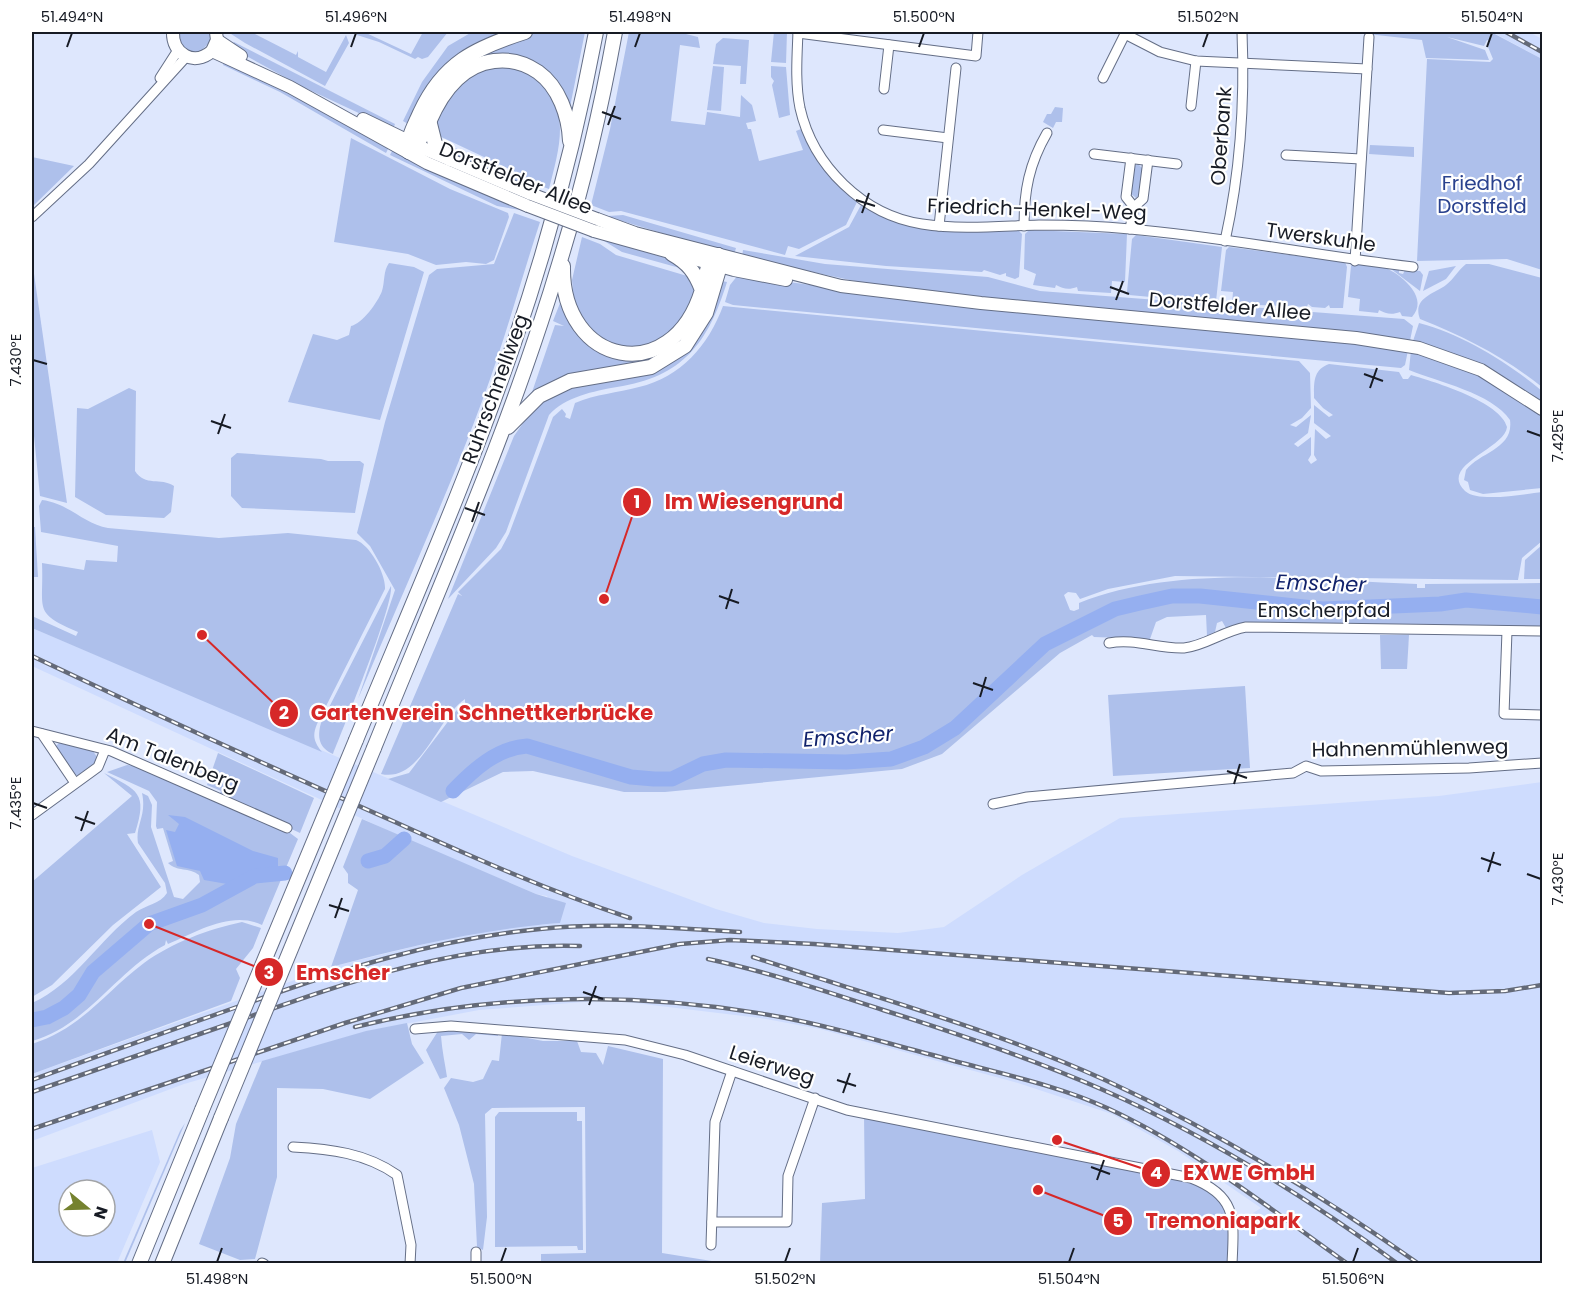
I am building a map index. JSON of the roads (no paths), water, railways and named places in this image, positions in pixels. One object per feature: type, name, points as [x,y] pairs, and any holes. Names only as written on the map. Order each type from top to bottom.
[{"type":"highway","points":[[411,146],[424,103],[458,62],[483,46],[525,32]]},
{"type":"highway","name":"Ruhrschnellweg","points":[[139,1263],[356,740],[502,379],[540,263],[568,160],[596,32]]},
{"type":"highway","name":"Ruhrschnellweg","points":[[162,1263],[374,748],[495,447],[530,353],[566,242],[591,146],[615,32]]},
{"type":"highway","points":[[411,146],[448,89],[466,71],[489,62],[517,62],[544,77],[558,95],[569,131],[568,160]]},
{"type":"highway","points":[[429,120],[435,144],[450,159]]},
{"type":"highway","points":[[566,242],[563,275],[567,302],[584,333],[608,348],[639,354],[670,343],[686,327],[716,262]]},
{"type":"highway","points":[[672,255],[688,264],[702,290]]},
{"type":"highway","points":[[495,447],[517,415],[550,390],[585,376],[651,367],[685,346],[706,313],[716,262]]},
{"type":"main road","points":[[173,32],[173,40],[182,54],[200,58],[215,41]]},
{"type":"main road","name":"Dorstfelder Allee","points":[[215,41],[290,87],[411,146],[450,159],[530,200]]},
{"type":"main road","name":"Dorstfelder Allee","points":[[411,146],[427,163],[672,255],[826,283],[938,298],[1390,342],[1443,354],[1481,370],[1542,410]]},
{"type":"main road","name":"Dorstfelder Allee","points":[[596,225],[635,233],[716,262]]},
{"type":"street","points":[[798,32],[976,56],[978,32]]},
{"type":"street","name":"Friedrich-Henkel-Weg","points":[[798,32],[796,66],[800,108],[814,147],[825,164],[851,191],[873,206],[901,218],[939,226],[1131,229],[1225,241]]},
{"type":"street","name":"Oberbank","points":[[1225,241],[1236,191],[1243,63],[1242,32]]},
{"type":"street","points":[[1103,78],[1125,33],[1160,52],[1196,61],[1367,69]]},
{"type":"street","points":[[1355,261],[1369,37]]},
{"type":"street","points":[[884,89],[889,45]]},
{"type":"street","points":[[32,217],[89,164],[182,54]]},
{"type":"street","points":[[1191,106],[1196,61]]},
{"type":"street","points":[[939,226],[956,68]]},
{"type":"street","points":[[884,130],[948,138]]},
{"type":"street","points":[[1024,226],[1026,182],[1036,151],[1047,133]]},
{"type":"street","points":[[1094,154],[1177,164]]},
{"type":"street","points":[[1286,155],[1361,159]]},
{"type":"street","points":[[1131,158],[1126,197],[1134,207]]},
{"type":"street","points":[[1131,229],[1134,207],[1143,199],[1148,160]]},
{"type":"street","name":"Twerskuhle","points":[[1225,241],[1355,261],[1413,267]]},
{"type":"street","name":"Emscherpfad","points":[[1109,643],[1135,641],[1183,648],[1195,646],[1223,632],[1246,627],[1542,631]]},
{"type":"street","points":[[1507,631],[1504,714],[1542,715]]},
{"type":"street","name":"Am Talenberg","points":[[32,731],[105,750],[288,828]]},
{"type":"street","points":[[42,734],[75,783]]},
{"type":"street","points":[[32,815],[98,767],[105,750]]},
{"type":"street","name":"Hahnenmühlenweg","points":[[993,804],[1027,797],[1293,773],[1306,766],[1321,771],[1469,768],[1542,763]]},
{"type":"street","name":"Leierweg","points":[[415,1029],[451,1026],[612,1038],[685,1055],[847,1110],[1191,1178],[1205,1184],[1226,1204],[1234,1224],[1232,1263]]},
{"type":"street","points":[[711,1245],[715,1122],[732,1071]]},
{"type":"street","points":[[712,1222],[787,1222],[788,1176],[815,1098]]},
{"type":"street","points":[[293,1147],[338,1149],[387,1168],[397,1175],[411,1245],[410,1263]]},
{"type":"street","points":[[476,1252],[476,1263]]},
{"type":"waterway","name":"Emscher","points":[[453,791],[486,761],[506,751],[527,746],[631,777],[654,779],[672,779],[703,764],[726,760],[846,762],[891,759],[924,747],[955,728],[1045,644],[1115,609],[1172,596],[1200,596],[1323,609],[1440,604],[1466,600],[1542,607]]},
{"type":"waterway","name":"Emscher","points":[[368,861],[385,856],[404,839]]},
{"type":"waterway","name":"Emscher","points":[[32,1020],[47,1017],[64,1008],[79,995],[93,972],[149,924],[202,905],[255,876],[285,873]]},
{"type":"railway","points":[[1506,32],[1542,52]]},
{"type":"railway","points":[[32,656],[453,848],[540,885],[630,918]]},
{"type":"railway","points":[[32,1080],[312,981],[386,958],[462,940],[540,929],[590,926],[640,926],[740,932]]},
{"type":"railway","points":[[32,1129],[345,1023],[461,988],[680,944],[730,940],[814,944],[1449,993],[1505,991],[1542,985]]},
{"type":"railway","points":[[32,1092],[325,991],[408,966],[493,950],[536,946],[580,946]]},
{"type":"railway","points":[[753,957],[975,1029],[1105,1080],[1227,1142],[1305,1188],[1419,1264]]},
{"type":"railway","points":[[708,959],[796,982],[938,1028],[1020,1056],[1101,1089],[1179,1126],[1254,1168],[1327,1214],[1398,1264]]},
{"type":"railway","points":[[355,1027],[408,1015],[462,1007],[570,999],[679,1003],[732,1009],[825,1026],[1046,1086],[1107,1108],[1201,1160],[1348,1264]]},
{"type":"place","name":"Im Wiesengrund","points":[[604,599]]},
{"type":"place","name":"Gartenverein Schnettkerbrücke","points":[[202,635]]},
{"type":"place","name":"Emscher","points":[[149,924]]},
{"type":"place","name":"EXWE GmbH","points":[[1057,1140]]},
{"type":"place","name":"Tremoniapark","points":[[1038,1190]]},
{"type":"park label","name":"Friedhof Dorstfeld","points":[[1482,194]]}]
